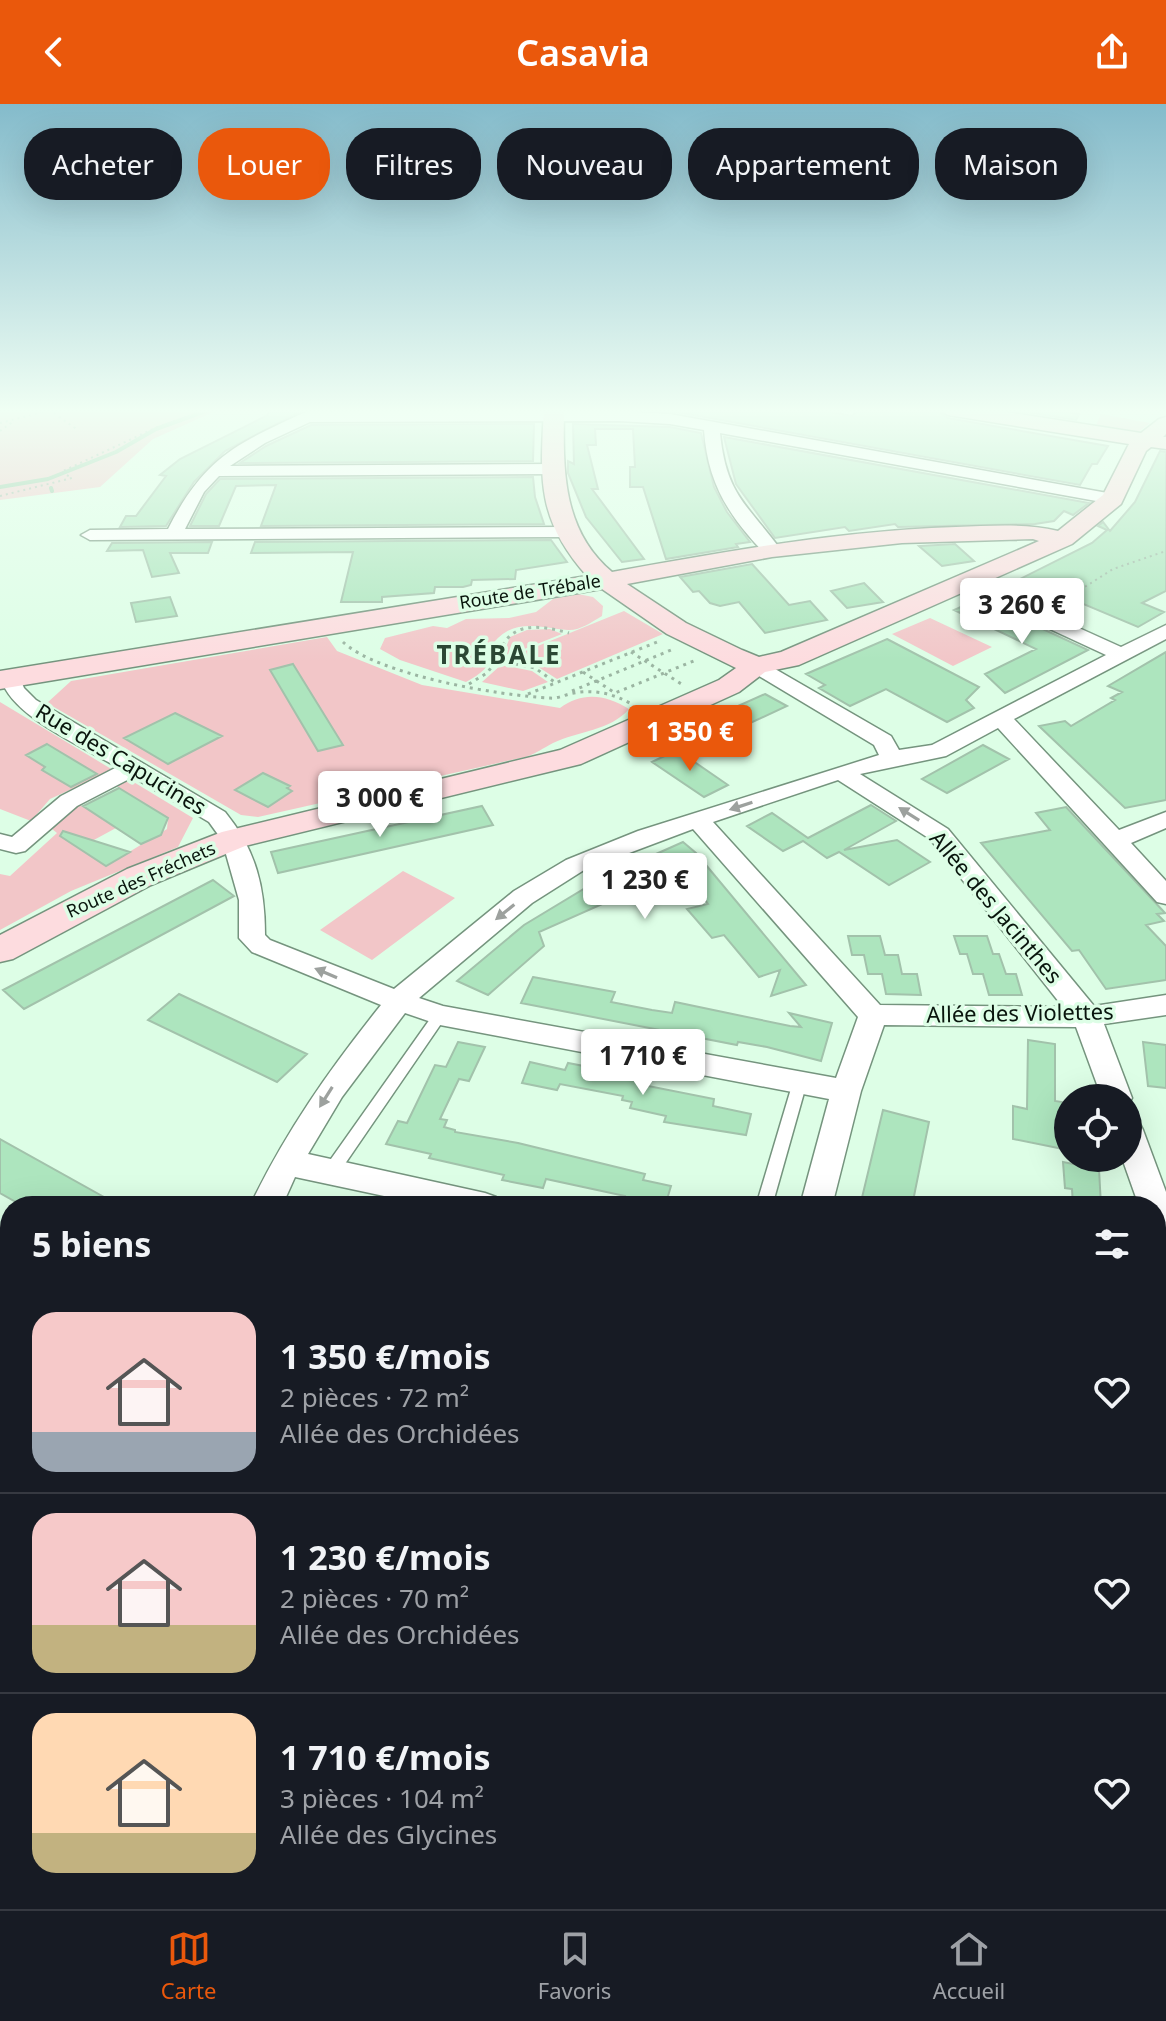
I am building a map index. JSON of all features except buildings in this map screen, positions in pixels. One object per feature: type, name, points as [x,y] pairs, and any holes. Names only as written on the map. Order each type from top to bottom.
[{"type":"street","points":[[174,534],[196,493]]},
{"type":"street","points":[[556,493],[566,532],[604,581],[721,652],[756,666],[883,741],[892,758]]},
{"type":"street","points":[[725,493],[728,502],[772,550]]},
{"type":"street","points":[[1082,493],[1113,499]]},
{"type":"street","name":"Route des Fréchets","points":[[0,950],[139,877],[234,839],[532,769],[570,757],[729,686],[756,666],[789,659],[1063,539],[1113,499],[1115,493]]},
{"type":"street","points":[[90,535],[566,532]]},
{"type":"street","name":"Route de Trébale","points":[[6,679],[604,581],[772,550],[902,536],[1033,532],[1063,539]]},
{"type":"street","points":[[648,597],[648,587],[658,570]]},
{"type":"street","points":[[604,581],[634,589],[736,646],[756,666]]},
{"type":"street","points":[[966,583],[1123,655]]},
{"type":"street","points":[[271,1196],[286,1163],[331,1089],[399,1001],[421,979],[523,897],[575,865],[647,836],[841,772],[892,758],[938,751],[1166,631]]},
{"type":"street","name":"Rue des Capucines","points":[[6,679],[14,690],[19,706],[217,817],[234,839]]},
{"type":"street","points":[[1001,718],[1162,887]]},
{"type":"street","points":[[877,794],[892,758]]},
{"type":"street","points":[[0,841],[16,846],[69,801],[133,768]]},
{"type":"street","name":"Allée des Jacinthes","points":[[841,772],[939,834],[1087,1017],[1112,1084]]},
{"type":"street","points":[[1117,840],[1166,819]]},
{"type":"street","points":[[698,820],[873,1015],[846,1091],[819,1196]]},
{"type":"street","points":[[234,839],[252,900],[252,938],[261,946],[440,1015],[846,1091]]},
{"type":"street","name":"Allée des Violettes","points":[[873,1015],[1087,1017],[1166,1005]]},
{"type":"street","points":[[286,1163],[332,1170],[442,1196]]},
{"type":"street","points":[[1142,1168],[1152,1196]]},
{"type":"lane","points":[[332,1170],[440,1015]]},
{"type":"lane","points":[[767,1196],[800,1082]]},
{"type":"path","points":[[1058,604],[1113,569],[1166,551]]},
{"type":"path","points":[[468,685],[487,673],[497,660],[499,646],[506,636],[524,627],[552,627],[569,633]]},
{"type":"path","points":[[526,695],[663,639]]},
{"type":"path","points":[[342,640],[345,647],[376,662],[433,679],[554,699],[677,647]]},
{"type":"path","points":[[631,652],[684,686]]},
{"type":"path","points":[[687,653],[707,665]]},
{"type":"path","points":[[571,691],[615,693],[697,659]]},
{"type":"path","points":[[497,660],[535,668],[556,683]]},
{"type":"path","points":[[583,672],[655,720]]},
{"type":"path","points":[[671,691],[695,681]]},
{"type":"shaded area","points":[[0,493],[52,493],[0,500]]},
{"type":"shaded area","points":[[578,594],[593,597],[603,606],[602,616],[572,630],[526,626],[508,631],[491,646],[490,659],[485,668],[466,682],[400,660],[380,649],[385,638],[433,626],[447,628],[466,619],[509,618],[536,612],[553,599]]},
{"type":"shaded area","points":[[624,611],[663,634],[557,679],[518,654]]},
{"type":"shaded area","points":[[930,618],[992,647],[953,666],[892,634]]},
{"type":"shaded area","points":[[550,629],[562,634],[502,658],[510,637],[527,630]]},
{"type":"shaded area","points":[[327,637],[337,651],[422,685],[560,708],[577,699],[603,698],[629,709],[613,722],[563,739],[525,757],[258,817],[241,815],[47,703],[71,681]]},
{"type":"shaded area","points":[[501,665],[532,671],[548,682],[523,691],[482,682]]},
{"type":"shaded area","points":[[0,702],[113,770],[50,799],[31,821],[0,809]]},
{"type":"shaded area","points":[[127,778],[193,818],[178,847],[71,891],[0,930],[0,874],[10,876],[57,833],[46,824],[79,804],[116,828],[79,848],[106,866],[167,829],[168,818],[115,785]]},
{"type":"shaded area","points":[[403,871],[455,898],[372,960],[320,930]]},
{"type":"district","name":"TRÉBALE","points":[[499,655]]}]
